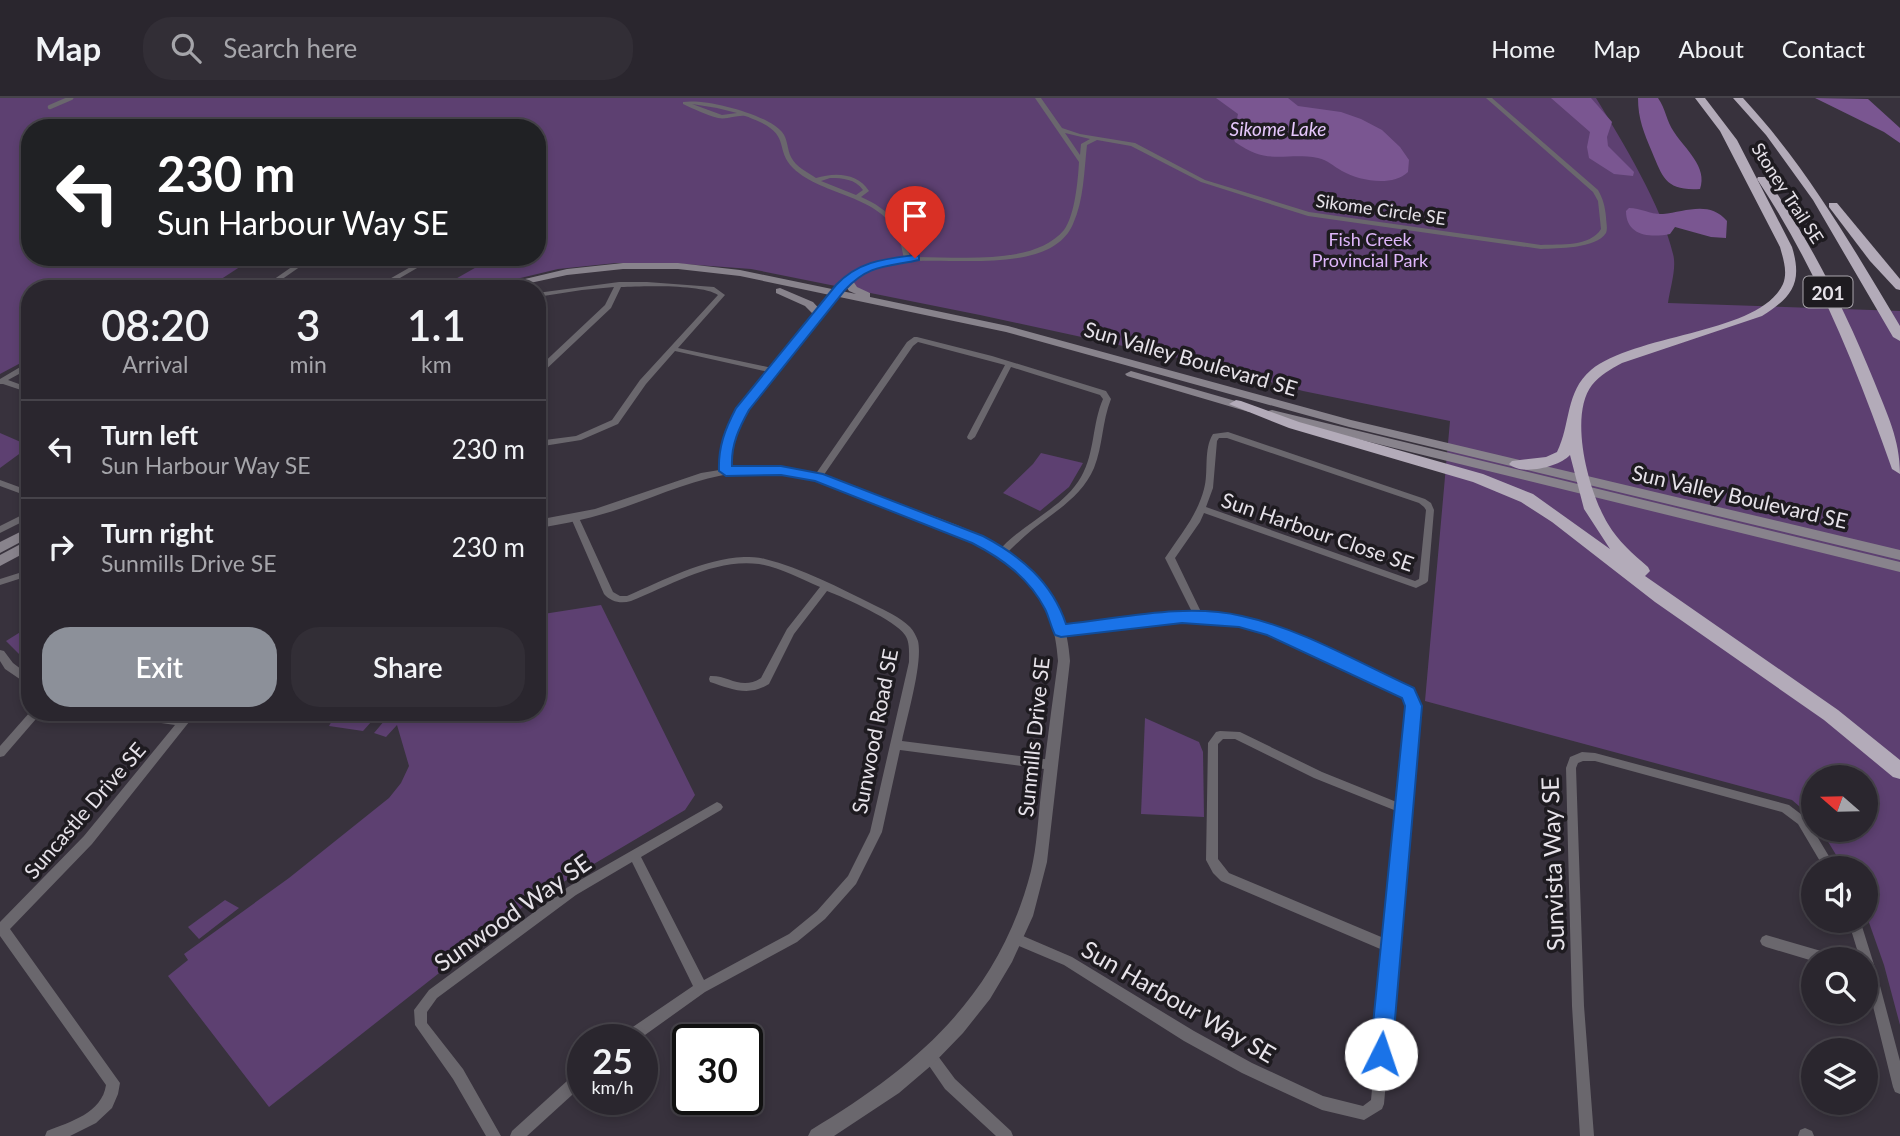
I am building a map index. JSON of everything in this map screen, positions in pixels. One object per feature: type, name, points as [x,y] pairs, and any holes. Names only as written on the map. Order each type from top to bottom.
[{"type":"highway","name":"Stoney Trail SE","points":[[1700,98],[1776,200],[1832,299],[1853,345],[1900,469]]},
{"type":"highway","name":"Stoney Trail SE","points":[[1738,98],[1770,133],[1833,222],[1900,337]]},
{"type":"highway","points":[[1517,464],[1544,463],[1562,456],[1567,448],[1582,390],[1606,366],[1649,346],[1706,332],[1756,315],[1775,302],[1789,287],[1792,268],[1786,247],[1725,131]]},
{"type":"highway","points":[[1770,133],[1900,286]]},
{"type":"highway","points":[[1237,404],[1294,425],[1487,481],[1534,502],[1647,588],[1831,715],[1900,771]]},
{"type":"highway","points":[[1572,421],[1591,510],[1599,526],[1633,563],[1823,700],[1900,765]]},
{"type":"main road","name":"Sun Valley Boulevard SE","points":[[529,280],[567,272],[660,265],[733,272],[1011,340],[1237,404],[1880,556]]},
{"type":"main road","name":"Sun Valley Boulevard SE","points":[[546,284],[582,277],[657,273],[719,279],[780,291],[887,304],[1008,329],[1273,404],[1517,464],[1585,486]]},
{"type":"main road","points":[[847,280],[854,290],[887,304]]},
{"type":"main road","points":[[780,291],[809,304],[819,314]]},
{"type":"main road","points":[[0,548],[21,536]]},
{"type":"main road","points":[[0,561],[21,549]]},
{"type":"main road","points":[[1880,556],[1900,555]]},
{"type":"main road","points":[[1880,556],[1900,567]]},
{"type":"street","points":[[50,107],[71,98]]},
{"type":"street","points":[[1038,98],[1082,162]]},
{"type":"street","name":"Sikome Circle SE","points":[[1062,130],[1079,136],[1141,147],[1212,185],[1320,216],[1554,248],[1593,240],[1602,234],[1604,229],[1601,201],[1596,191],[1489,98]]},
{"type":"street","points":[[746,114],[721,117],[685,103],[700,99],[746,114],[777,130],[790,162],[817,180],[882,210],[896,223],[905,240],[907,258]]},
{"type":"street","points":[[726,471],[725,453],[732,429],[751,396],[847,280],[874,264],[907,258],[999,259],[1027,254],[1050,244],[1063,235],[1070,224],[1085,143],[1102,139]]},
{"type":"street","points":[[817,180],[837,175],[862,184],[866,191],[857,197]]},
{"type":"street","points":[[276,280],[298,266]]},
{"type":"street","points":[[391,280],[417,266]]},
{"type":"street","points":[[546,294],[619,284],[670,284],[722,292],[721,299],[637,390],[615,422],[578,438],[546,443]]},
{"type":"street","points":[[546,365],[608,306],[619,284]]},
{"type":"street","points":[[818,477],[913,341],[927,340],[1100,392],[1107,398],[1098,421],[1092,464],[1084,479],[1066,500],[1002,552]]},
{"type":"street","points":[[675,349],[773,371]]},
{"type":"street","points":[[971,438],[1009,364]]},
{"type":"street","points":[[1,382],[21,370]]},
{"type":"street","points":[[1,382],[21,388]]},
{"type":"street","name":"Sun Harbour Close SE","points":[[1199,617],[1170,558],[1189,534],[1202,509],[1209,488],[1213,439],[1221,435],[1426,503],[1430,510],[1423,581],[1419,585],[1412,585],[1202,509]]},
{"type":"street","name":"Sunmills Drive SE","points":[[546,523],[575,519],[606,510],[683,480],[726,471],[781,470],[818,477],[978,539],[1002,552],[1028,573],[1043,590],[1061,631],[1064,661],[1039,870],[1016,939],[982,998],[930,1057],[896,1086],[817,1136]]},
{"type":"street","points":[[0,483],[21,491]]},
{"type":"street","points":[[0,530],[21,519]]},
{"type":"street","name":"Sunwood Road SE","points":[[575,519],[608,594],[618,599],[628,599],[702,569],[748,560],[766,562],[880,612],[910,634],[914,662],[876,832],[852,880],[821,915],[801,932],[701,988],[649,1024]]},
{"type":"street","points":[[0,582],[19,576]]},
{"type":"street","points":[[714,679],[745,688],[752,688],[765,681],[790,632],[825,587]]},
{"type":"street","name":"Sun Harbour Way SE","points":[[1016,939],[1068,961],[1189,1036],[1247,1068],[1322,1103],[1364,1113],[1374,1108],[1378,1099],[1414,706],[1408,693],[1272,630],[1239,621],[1199,617],[1061,631]]},
{"type":"street","points":[[0,654],[21,675]]},
{"type":"street","points":[[0,753],[29,721]]},
{"type":"street","points":[[171,721],[184,723]]},
{"type":"street","name":"Suncastle Drive SE","points":[[1,929],[88,840],[184,723]]},
{"type":"street","points":[[1390,947],[1225,877],[1217,869],[1212,860],[1213,743],[1220,735],[1236,735],[1318,775],[1403,809]]},
{"type":"street","points":[[896,745],[1052,765]]},
{"type":"street","name":"Sunvista Way SE","points":[[1587,1136],[1578,1006],[1571,768],[1574,761],[1583,756],[1595,757],[1785,808],[1802,821],[1823,856]]},
{"type":"street","name":"Sunwood Way SE","points":[[494,1136],[458,1074],[421,1025],[419,1015],[423,1004],[509,935],[572,891],[716,807]]},
{"type":"street","points":[[635,855],[701,988]]},
{"type":"street","points":[[1,929],[113,1083],[111,1095],[99,1112],[85,1123],[52,1136]]},
{"type":"street","points":[[1766,941],[1801,951]]},
{"type":"street","points":[[1878,1007],[1900,1087]]},
{"type":"street","points":[[930,1057],[959,1093],[1006,1136]]},
{"type":"street","points":[[517,1136],[567,1091]]},
{"type":"green space","name":"Fish Creek Provincial Park","points":[[0,98],[1596,98],[1640,174],[1668,235],[1674,265],[1668,303],[1900,311],[1900,1025],[1873,933],[1878,933],[1878,856],[1837,856],[1828,842],[1878,842],[1878,765],[1801,765],[1801,808],[1792,800],[1425,701],[1450,421],[1303,391],[1192,361],[751,269],[670,263],[616,263],[558,269],[512,280],[454,280],[478,266],[546,266],[546,119],[21,119],[21,266],[241,266],[220,280],[21,280],[21,363],[0,374]]},
{"type":"green space","points":[[0,433],[21,442],[21,453],[0,468]]},
{"type":"green space","points":[[1041,453],[1083,463],[1069,487],[1040,511],[1003,493]]},
{"type":"green space","points":[[601,605],[695,795],[685,810],[528,903],[269,1107],[168,976],[188,960],[184,954],[289,878],[389,798],[401,783],[409,766],[397,725],[386,737],[374,733],[384,721],[546,721],[546,614]]},
{"type":"green space","points":[[21,632],[21,656],[6,641]]},
{"type":"green space","points":[[1145,718],[1199,742],[1203,752],[1204,817],[1141,814]]},
{"type":"green space","points":[[332,721],[372,721],[363,731],[329,726]]},
{"type":"green space","points":[[225,900],[239,908],[199,939],[188,927]]},
{"type":"water","name":"Sikome Lake","points":[[1216,98],[1288,98],[1298,106],[1341,112],[1361,119],[1382,130],[1400,147],[1409,160],[1408,172],[1393,180],[1367,180],[1349,175],[1318,158],[1257,154],[1235,142],[1233,137],[1238,114]]},
{"type":"water","points":[[1551,98],[1591,98],[1612,122],[1607,137],[1608,146],[1634,172],[1633,176],[1614,174],[1589,158],[1587,147],[1590,132]]},
{"type":"water","points":[[1638,98],[1658,98],[1671,128],[1698,166],[1702,181],[1700,189],[1680,188],[1663,176],[1642,126]]},
{"type":"water","points":[[1815,98],[1868,99],[1900,128],[1900,143],[1884,132]]},
{"type":"water","points":[[1629,208],[1659,214],[1696,209],[1713,211],[1727,221],[1726,238],[1711,237],[1675,227],[1670,234],[1655,236],[1640,233],[1630,226],[1626,211]]},
{"type":"route","points":[[915,258],[874,264],[853,274],[743,408],[732,429],[725,453],[726,471],[781,470],[818,477],[978,539],[1002,552],[1028,573],[1043,590],[1061,631],[1182,617],[1213,617],[1239,621],[1272,630],[1408,693],[1414,706],[1381,1054]]}]
